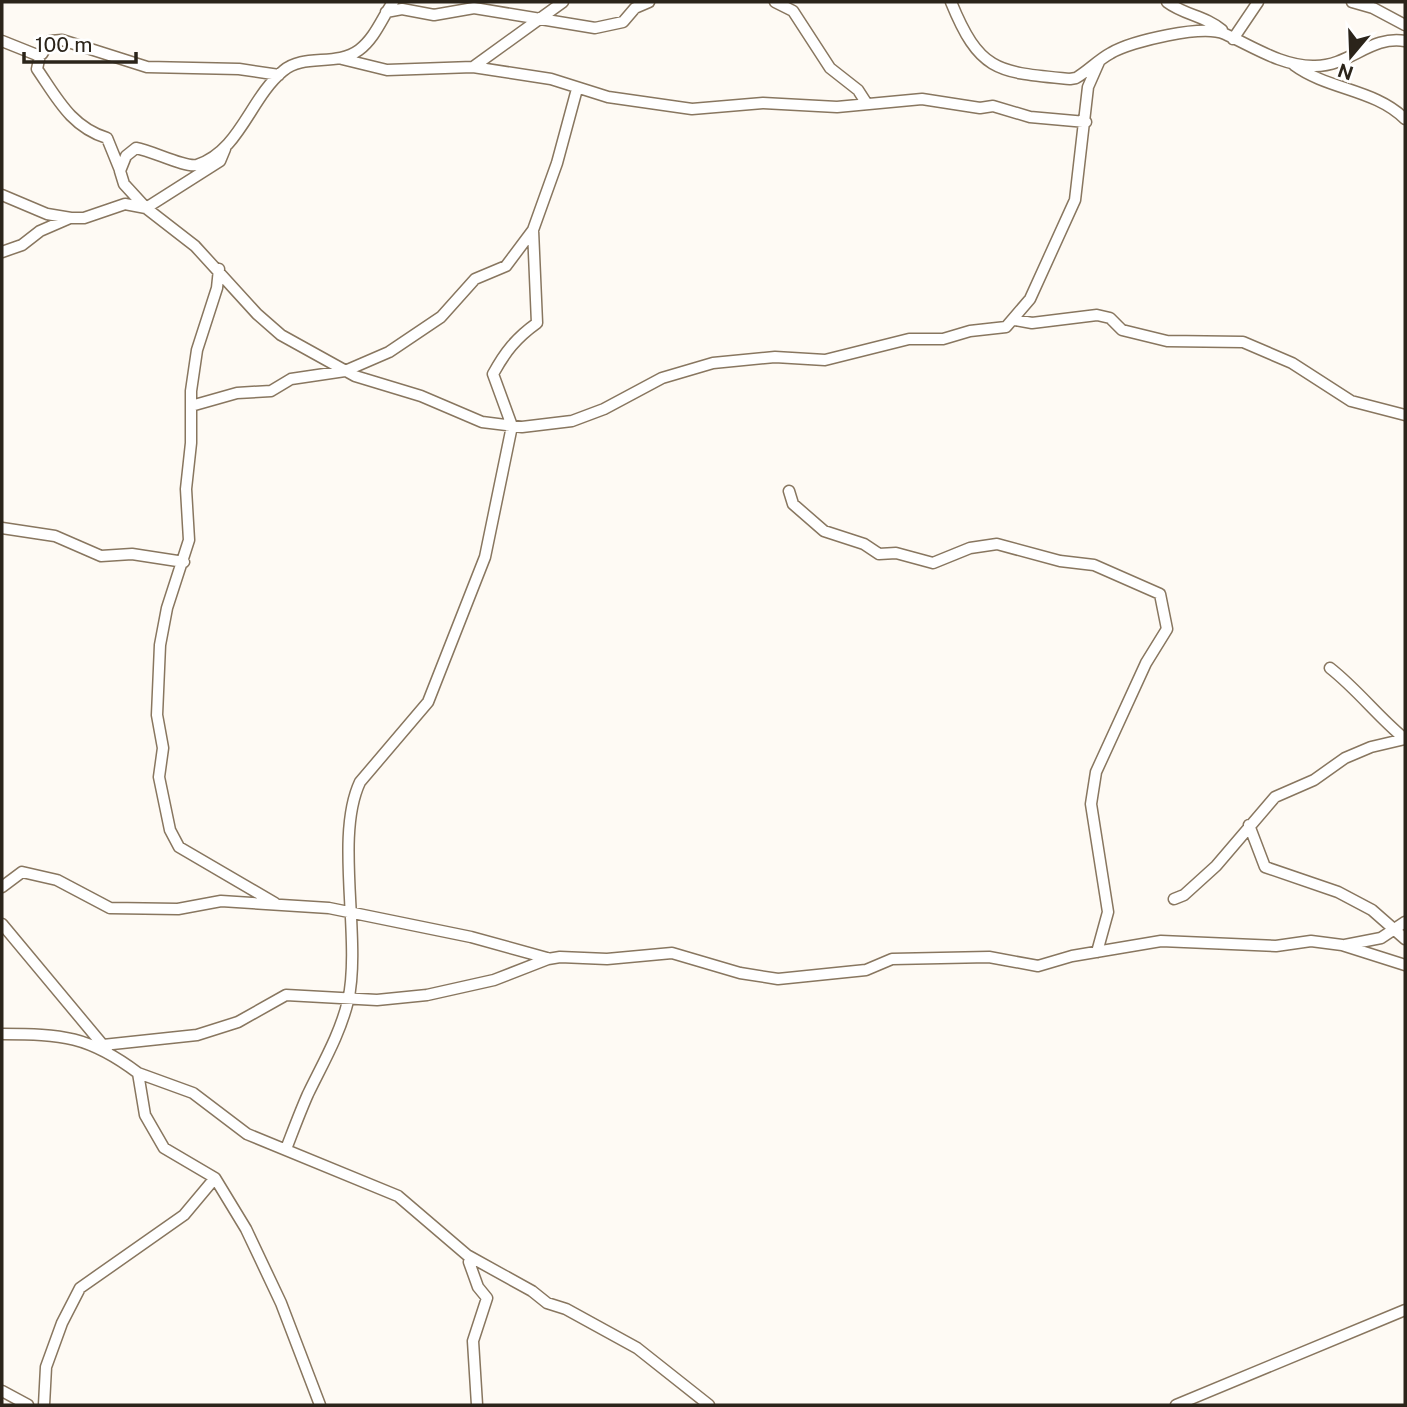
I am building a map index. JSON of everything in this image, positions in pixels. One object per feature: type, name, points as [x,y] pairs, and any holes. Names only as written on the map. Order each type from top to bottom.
[{"type":"street","points":[[342,59],[366,44],[393,2]]},
{"type":"street","points":[[472,67],[563,2]]},
{"type":"street","points":[[386,12],[402,9],[434,15],[474,8],[582,28],[617,25],[624,22],[635,8],[649,2]]},
{"type":"street","points":[[775,2],[793,11],[830,68],[858,90],[867,104]]},
{"type":"street","points":[[951,2],[974,47],[995,68],[1070,79],[1084,74],[1127,46],[1213,29],[1290,63],[1312,78],[1381,102],[1405,119]]},
{"type":"street","points":[[1169,2],[1189,15],[1207,20],[1231,37]]},
{"type":"street","points":[[1231,37],[1258,2]]},
{"type":"street","points":[[1352,2],[1370,5],[1405,25]]},
{"type":"street","points":[[1290,63],[1324,65],[1355,55],[1385,39],[1405,41]]},
{"type":"street","points":[[279,75],[239,69],[147,67],[61,40],[50,41],[40,55],[37,69],[57,101],[82,127],[107,138],[124,184],[146,208],[195,246],[219,269],[274,330],[345,371],[427,399],[482,422],[512,426],[550,425],[583,418],[662,378],[713,363],[775,357],[825,360],[909,339],[943,340],[970,331],[1002,329],[1015,320],[1030,299],[1075,200],[1088,87],[1099,62]]},
{"type":"street","points":[[2,41],[40,55]]},
{"type":"street","points":[[2,195],[47,214],[71,218],[84,218],[125,205],[146,208],[220,161],[225,149],[284,70],[305,62],[342,59],[387,70],[472,67],[551,79],[577,89],[692,109],[764,103],[822,107],[930,100],[981,108],[993,106],[1030,117],[1086,122]]},
{"type":"street","points":[[191,406],[237,393],[271,391],[291,379],[345,371],[400,346],[451,308],[475,279],[506,266],[533,230],[557,163],[577,89]]},
{"type":"street","points":[[120,171],[126,156],[136,148],[157,152],[182,165],[191,166],[225,149]]},
{"type":"street","points":[[2,251],[22,245],[40,231],[71,218]]},
{"type":"street","points":[[286,1149],[307,1096],[331,1049],[348,999],[350,836],[355,794],[360,782],[421,713],[435,690],[485,557],[512,426],[493,374],[505,351],[518,336],[537,323],[533,230]]},
{"type":"street","points":[[219,269],[218,288],[197,350],[186,489],[189,540],[167,608],[158,667],[158,715],[163,748],[159,777],[170,830],[179,847],[275,903]]},
{"type":"street","points":[[1015,320],[1043,322],[1097,314],[1110,318],[1122,330],[1167,341],[1243,342],[1292,363],[1352,401],[1405,415]]},
{"type":"street","points":[[789,491],[793,504],[824,531],[864,544],[879,554],[896,553],[933,563],[970,548],[997,544],[1060,561],[1094,565],[1160,594],[1167,629],[1146,663],[1099,763],[1091,796],[1108,912],[1097,952]]},
{"type":"street","points":[[2,528],[55,536],[101,556],[132,554],[184,562]]},
{"type":"street","points":[[1330,668],[1405,739]]},
{"type":"street","points":[[1174,899],[1184,895],[1216,866],[1249,825],[1281,793],[1314,780],[1345,758],[1370,747],[1405,739]]},
{"type":"street","points":[[1249,825],[1265,867],[1331,888],[1372,910],[1405,939]]},
{"type":"street","points":[[2,887],[22,872],[57,880],[110,908],[178,909],[221,901],[329,908],[462,935],[548,959],[607,959],[672,953],[740,973],[778,979],[866,970],[892,959],[989,957],[1038,966],[1097,952],[1170,941],[1276,946],[1311,942],[1342,945],[1405,965]]},
{"type":"street","points":[[1342,945],[1366,942],[1396,930],[1405,922]]},
{"type":"street","points":[[2,924],[106,1048],[138,1073],[193,1093],[247,1134],[398,1196],[467,1255],[532,1291],[547,1303],[566,1309],[637,1348],[709,1405]]},
{"type":"street","points":[[2,1034],[37,1034],[79,1040],[106,1048],[197,1035],[238,1022],[286,995],[377,1000],[449,992],[495,980],[548,959]]},
{"type":"street","points":[[138,1073],[145,1115],[164,1148],[215,1178],[246,1229],[276,1293],[320,1405]]},
{"type":"street","points":[[44,1405],[46,1367],[62,1323],[80,1288],[184,1215],[215,1178]]},
{"type":"street","points":[[469,1262],[478,1287],[487,1298],[473,1341],[477,1405]]},
{"type":"street","points":[[1176,1405],[1405,1310]]},
{"type":"street","points":[[2,1391],[28,1405]]}]
